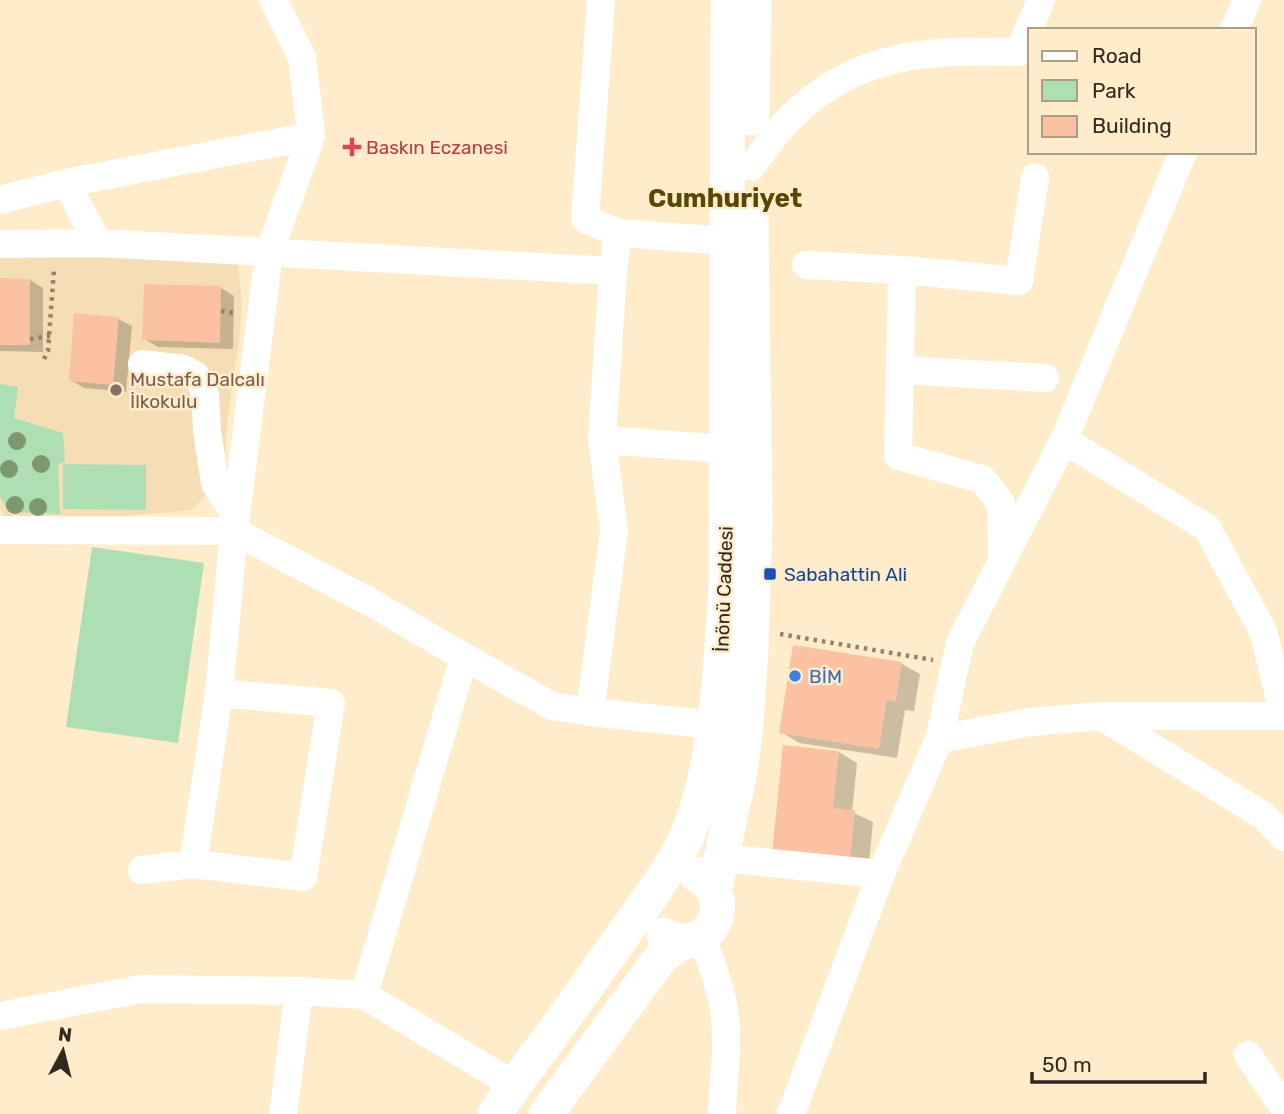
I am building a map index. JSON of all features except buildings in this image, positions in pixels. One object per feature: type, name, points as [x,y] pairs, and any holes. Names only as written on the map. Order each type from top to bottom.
[{"type":"main road","name":"İnönü Caddesi","points":[[693,939],[714,924],[717,914],[717,874],[740,771],[730,725],[722,655],[726,586],[728,0]]},
{"type":"main road","name":"İnönü Caddesi","points":[[495,1114],[679,851],[693,820],[706,771],[730,725],[751,629],[755,521],[751,167],[754,0]]},
{"type":"main road","points":[[693,939],[669,939],[653,925],[647,916],[655,888],[671,873],[684,872],[709,882],[717,874]]},
{"type":"main road","points":[[546,1114],[662,956],[693,939]]},
{"type":"street","points":[[193,864],[219,693],[235,523],[269,253],[311,136],[302,57],[274,0]]},
{"type":"street","points":[[601,0],[585,219],[618,233],[728,242]]},
{"type":"street","points":[[1029,28],[1041,0]]},
{"type":"street","points":[[1235,28],[1247,0]]},
{"type":"street","points":[[751,167],[788,121],[846,76],[877,63],[913,55],[975,51],[1019,52],[1028,31]]},
{"type":"street","points":[[0,200],[66,183],[311,136]]},
{"type":"street","points":[[791,1114],[881,874],[939,739],[960,643],[1064,440],[1182,154]]},
{"type":"street","points":[[806,265],[902,270],[1019,281],[1035,177]]},
{"type":"street","points":[[66,183],[98,243]]},
{"type":"street","points":[[590,712],[614,530],[602,440],[618,233]]},
{"type":"street","points":[[0,244],[98,243],[613,271]]},
{"type":"street","points":[[902,270],[898,456],[982,479],[1001,503],[1002,563]]},
{"type":"street","points":[[142,364],[184,369],[195,375],[202,385],[215,484],[235,523]]},
{"type":"street","points":[[900,370],[1045,378]]},
{"type":"street","points":[[602,440],[727,449]]},
{"type":"street","points":[[939,739],[1030,722],[1101,716],[1284,716],[1263,631],[1207,528],[1064,440]]},
{"type":"street","points":[[0,530],[235,523],[552,706],[730,725]]},
{"type":"street","points":[[364,995],[464,657]]},
{"type":"street","points":[[142,870],[193,864],[303,877],[331,703],[219,693]]},
{"type":"street","points":[[1101,716],[1264,816],[1284,837]]},
{"type":"street","points":[[717,874],[881,874]]},
{"type":"street","points":[[693,939],[721,996],[724,1012],[722,1114]]},
{"type":"street","points":[[0,1016],[141,989],[299,991],[364,995],[514,1085]]},
{"type":"street","points":[[267,1114],[283,1114],[299,991]]},
{"type":"street","points":[[1248,1055],[1284,1108]]},
{"type":"path","points":[[44,359],[50,336],[54,243]]},
{"type":"path","points":[[30,339],[50,336]]},
{"type":"path","points":[[751,629],[956,663]]},
{"type":"shaded area","name":"Mustafa Dalcalı İlkokulu","points":[[0,254],[237,258],[242,301],[224,466],[215,484],[192,510],[113,517],[5,519],[0,508]]},
{"type":"green space","points":[[0,384],[18,387],[14,418],[63,433],[65,461],[58,465],[60,514],[8,512],[0,496]]},
{"type":"green space","points":[[63,464],[146,465],[146,510],[63,509]]},
{"type":"green space","points":[[92,547],[204,563],[178,743],[66,727]]},
{"type":"place","name":"Baskın Eczanesi","points":[[352,147]]},
{"type":"place","name":"Mustafa Dalcalı İlkokulu","points":[[116,390]]},
{"type":"place","name":"Sabahattin Ali","points":[[770,574]]},
{"type":"place","name":"BİM","points":[[795,676]]},
{"type":"district","name":"Cumhuriyet","points":[[725,198]]}]
